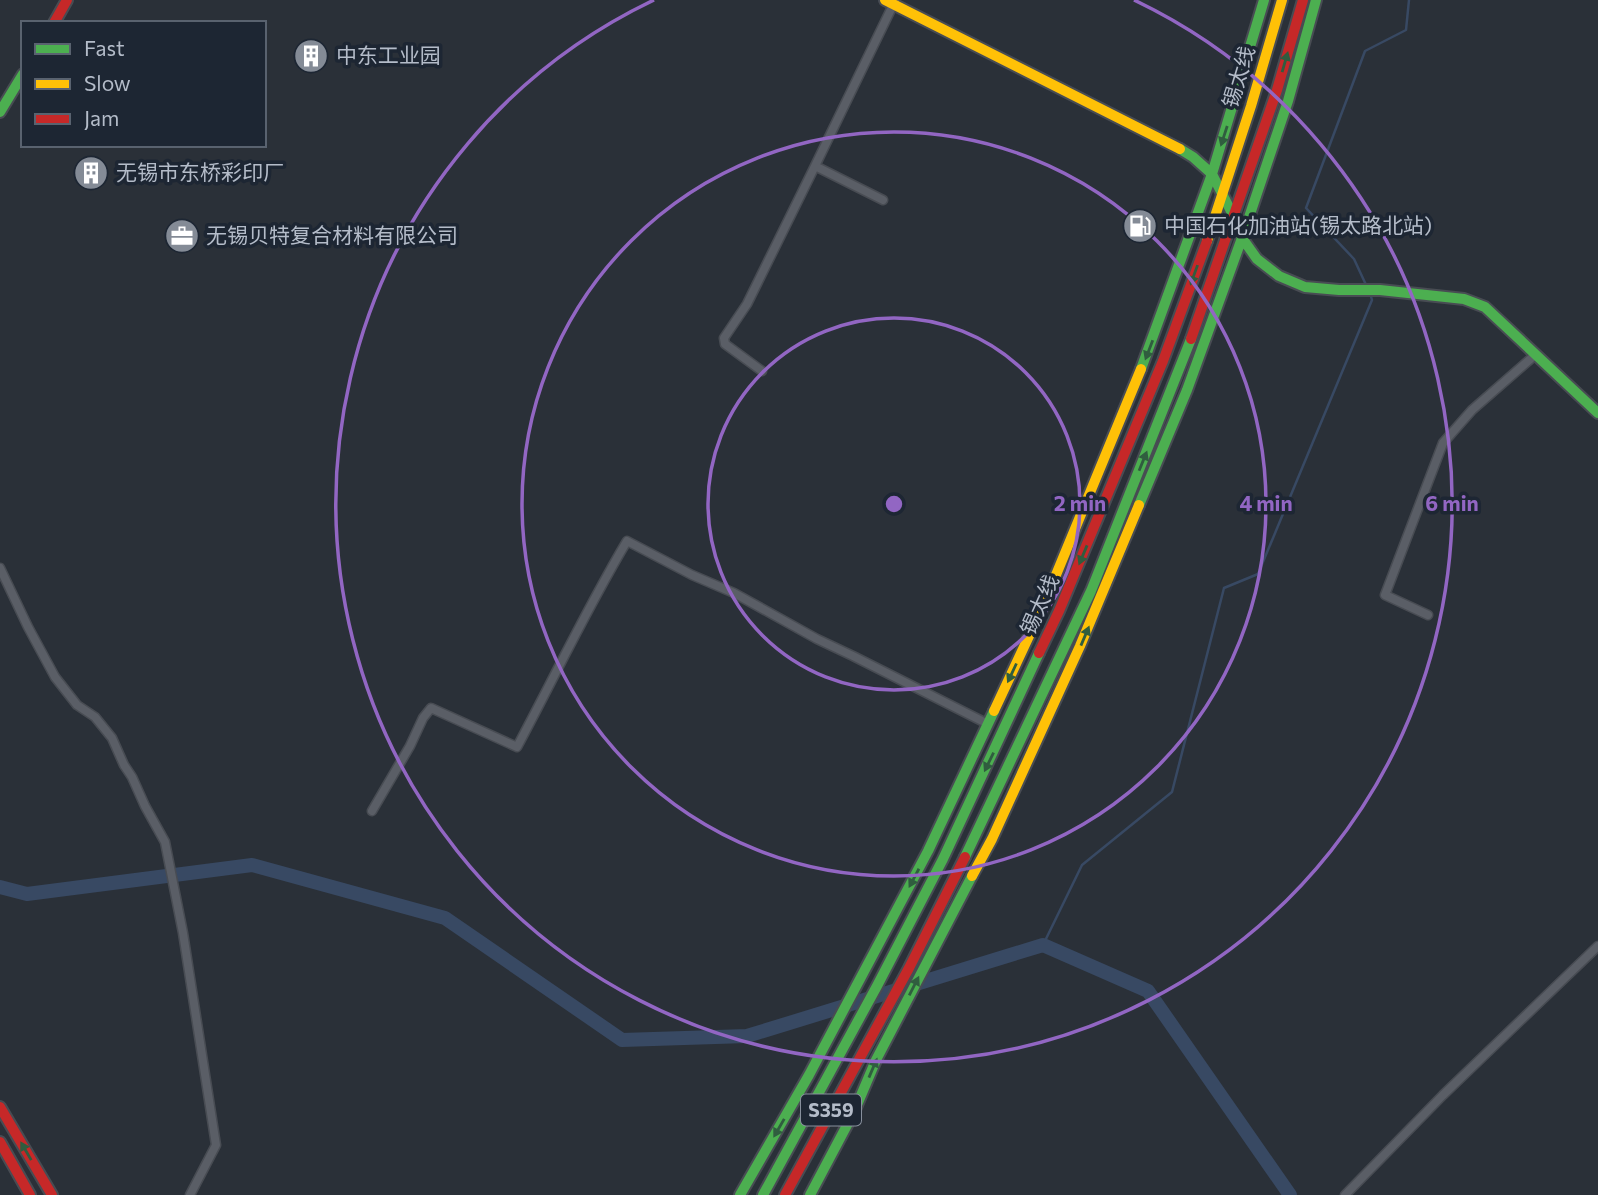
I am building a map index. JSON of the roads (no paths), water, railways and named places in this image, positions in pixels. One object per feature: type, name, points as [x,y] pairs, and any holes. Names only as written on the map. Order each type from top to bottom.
[{"type":"main road","points":[[55,21],[67,0]]},
{"type":"main road","points":[[740,1195],[836,1026],[928,851],[1044,604],[1142,367],[1212,174],[1264,0]]},
{"type":"main road","name":"锡太线","points":[[763,1195],[943,859],[1059,611],[1163,360],[1222,194],[1282,0]]},
{"type":"main road","name":"锡太线","points":[[785,1195],[909,968],[970,848],[1091,591],[1182,363],[1277,90],[1303,0]]},
{"type":"main road","points":[[810,1195],[854,1112],[876,1060],[992,839],[1080,646],[1186,390],[1242,239],[1288,101],[1316,0]]},
{"type":"main road","points":[[891,1],[1193,157],[1212,174],[1234,216],[1242,239],[1257,259],[1279,276],[1305,287],[1380,290],[1464,299],[1485,307],[1598,413]]},
{"type":"main road","points":[[0,112],[21,77]]},
{"type":"main road","points":[[0,1107],[52,1195]]},
{"type":"main road","points":[[0,1142],[30,1195]]},
{"type":"street","points":[[762,371],[725,344],[724,338],[747,303],[815,166],[891,1]]},
{"type":"street","points":[[815,166],[883,200]]},
{"type":"street","points":[[1427,615],[1384,595],[1443,443],[1472,410],[1535,355]]},
{"type":"street","points":[[372,811],[430,708],[517,747],[566,649],[626,541],[734,593],[817,639],[988,724]]},
{"type":"street","points":[[0,568],[55,677],[77,705],[95,717],[112,738],[167,847],[216,1145],[190,1195]]},
{"type":"street","points":[[1345,1195],[1443,1095],[1598,946]]},
{"type":"waterway","points":[[1367,287],[1354,259],[1306,208],[1365,51],[1406,30],[1409,0]]},
{"type":"waterway","points":[[1043,945],[1082,865],[1172,792],[1224,588],[1258,574],[1372,300],[1370,293]]},
{"type":"waterway","points":[[0,887],[27,894],[252,865],[445,918],[622,1040],[747,1036],[1043,945],[1148,991],[1290,1195]]},
{"type":"place","name":"中东工业园","points":[[311,56]]},
{"type":"place","name":"无锡市东桥彩印厂","points":[[91,173]]},
{"type":"place","name":"中国石化加油站(锡太路北站)","points":[[1140,226]]},
{"type":"place","name":"无锡贝特复合材料有限公司","points":[[182,236]]}]
